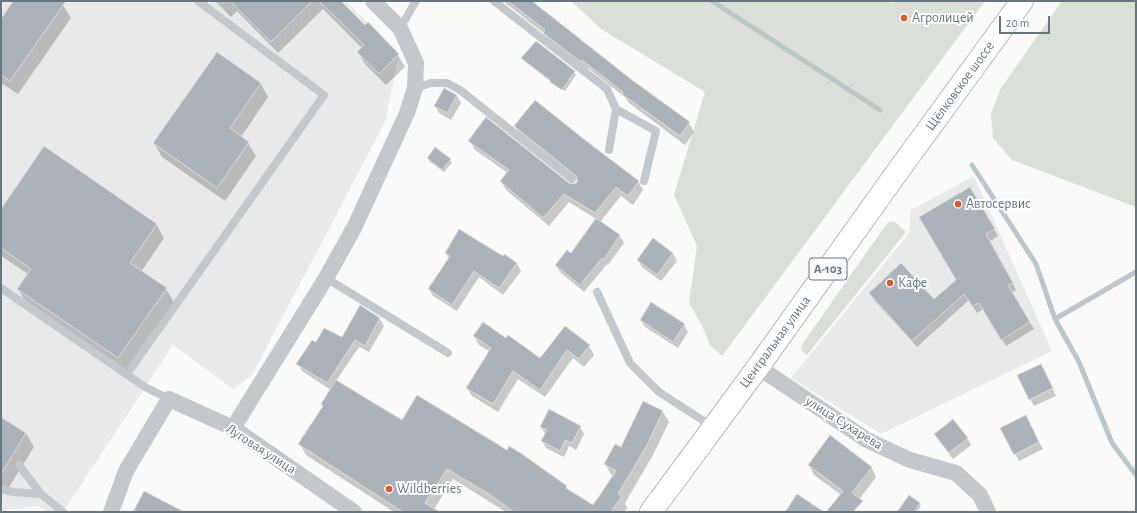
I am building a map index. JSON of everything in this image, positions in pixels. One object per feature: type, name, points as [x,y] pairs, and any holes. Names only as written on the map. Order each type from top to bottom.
[{"type":"main road","name":"Щёлковское шоссе","points":[[898,171],[1022,1]]},
{"type":"main road","name":"Центральная улица","points":[[651,512],[758,368],[898,171]]},
{"type":"street","points":[[233,428],[326,278],[354,228],[407,113],[415,88],[416,63],[400,28],[374,1]]},
{"type":"street","name":"улица Сухарева","points":[[758,368],[867,440],[910,460],[956,473],[980,495],[988,512]]},
{"type":"street","points":[[113,507],[126,471],[169,399]]},
{"type":"street","name":"Луговая улица","points":[[169,399],[233,428],[354,512]]},
{"type":"lane","points":[[127,374],[324,95],[198,1]]},
{"type":"lane","points":[[400,28],[416,1]]},
{"type":"lane","points":[[494,1],[607,89],[616,109],[609,150]]},
{"type":"lane","points":[[415,88],[431,83],[447,83],[460,90],[572,179]]},
{"type":"lane","points":[[616,109],[656,131],[644,182]]},
{"type":"lane","points":[[326,278],[448,353]]},
{"type":"lane","points":[[1,288],[145,387],[169,399]]},
{"type":"lane","points":[[597,292],[630,363],[659,392],[713,428]]},
{"type":"lane","points":[[19,465],[41,494],[63,512]]},
{"type":"lane","points":[[1,489],[13,492],[41,494]]},
{"type":"lane","points":[[103,512],[113,507]]},
{"type":"shaded area","points":[[1,1],[346,1],[399,54],[385,122],[252,375],[233,389],[173,345],[63,512],[48,512],[38,506],[1,511]]},
{"type":"shaded area","points":[[571,1],[889,1],[893,3],[894,1],[985,1],[722,356],[710,345],[702,326],[689,303],[697,246],[674,195],[705,92],[601,29]]},
{"type":"shaded area","points":[[1062,1],[1136,1],[1136,207],[1012,160],[993,138],[991,114],[1001,88]]},
{"type":"shaded area","points":[[974,176],[1052,351],[881,434],[791,378],[909,233],[911,210]]},
{"type":"shaded area","points":[[894,221],[906,232],[807,355],[802,351],[801,346],[885,226],[889,222]]},
{"type":"building","points":[[13,1],[66,1],[10,81],[1,75],[1,19]]},
{"type":"building","points":[[230,1],[312,1],[271,42]]},
{"type":"building","points":[[319,1],[341,1],[365,25],[368,22],[399,54],[379,74],[357,52],[364,45]]},
{"type":"building","points":[[508,1],[532,1],[632,80],[690,122],[680,136],[622,94],[623,92],[582,60],[581,62],[543,33],[545,30]]},
{"type":"building","points":[[536,41],[575,71],[562,90],[521,58]]},
{"type":"building","points":[[217,52],[261,83],[230,128],[249,142],[217,188],[153,143]]},
{"type":"building","points":[[444,88],[457,95],[447,113],[434,106]]},
{"type":"building","points":[[535,100],[639,181],[628,196],[616,187],[595,213],[564,194],[543,218],[500,181],[509,170],[468,141],[486,117],[569,183],[574,184],[577,182],[577,177],[575,175],[514,126]]},
{"type":"building","points":[[44,146],[157,224],[130,263],[167,288],[118,358],[17,289],[31,269],[1,248],[1,209]]},
{"type":"building","points":[[435,147],[451,159],[442,170],[427,158]]},
{"type":"building","points":[[970,187],[995,229],[986,234],[1013,283],[1008,285],[1030,322],[1001,340],[979,303],[972,306],[964,294],[912,341],[869,293],[901,263],[934,299],[956,280],[919,217]]},
{"type":"building","points":[[596,218],[620,235],[604,259],[602,258],[580,285],[555,265],[567,250],[571,253]]},
{"type":"building","points":[[459,229],[517,263],[499,288],[474,271],[452,305],[428,289],[450,256],[445,253]]},
{"type":"building","points":[[653,238],[673,253],[657,275],[637,260]]},
{"type":"building","points":[[651,302],[685,324],[673,342],[640,320]]},
{"type":"building","points":[[360,305],[380,318],[365,346],[355,340],[327,383],[296,364],[312,340],[316,342],[324,328],[342,337]]},
{"type":"building","points":[[483,322],[506,338],[508,335],[540,358],[565,326],[590,345],[579,359],[567,350],[540,390],[513,371],[493,404],[466,388],[491,348],[473,336]]},
{"type":"building","points":[[1041,364],[1053,388],[1029,400],[1017,375]]},
{"type":"building","points":[[336,380],[402,420],[417,395],[507,450],[509,446],[522,454],[567,486],[566,488],[593,505],[616,471],[604,464],[615,444],[621,447],[643,401],[663,411],[647,445],[618,494],[622,496],[611,512],[514,512],[489,494],[447,469],[425,503],[440,512],[403,512],[298,444],[323,406],[321,404]]},
{"type":"building","points":[[549,409],[581,426],[572,443],[565,440],[560,451],[541,441],[547,430],[540,427]]},
{"type":"building","points":[[1026,415],[1039,442],[1014,455],[1000,428]]},
{"type":"building","points":[[1,417],[26,433],[1,474]]},
{"type":"building","points":[[953,419],[968,438],[949,453],[934,434]]},
{"type":"building","points":[[830,435],[872,467],[852,493],[863,501],[853,512],[826,512],[843,491],[808,465]]},
{"type":"building","points":[[144,491],[184,512],[133,512]]},
{"type":"building","points":[[797,494],[824,512],[785,512]]},
{"type":"building","points":[[909,495],[920,503],[914,512],[897,512]]},
{"type":"waterway","points":[[712,1],[880,110]]},
{"type":"waterway","points":[[972,165],[1036,264],[1055,319],[1079,362],[1112,443],[1136,475]]},
{"type":"waterway","points":[[1055,319],[1136,272]]},
{"type":"place","name":"Агролицей","points":[[904,18]]},
{"type":"place","name":"Автосервис","points":[[958,204]]},
{"type":"place","name":"Кафе","points":[[890,283]]},
{"type":"place","name":"Wildberries","points":[[389,489]]}]
